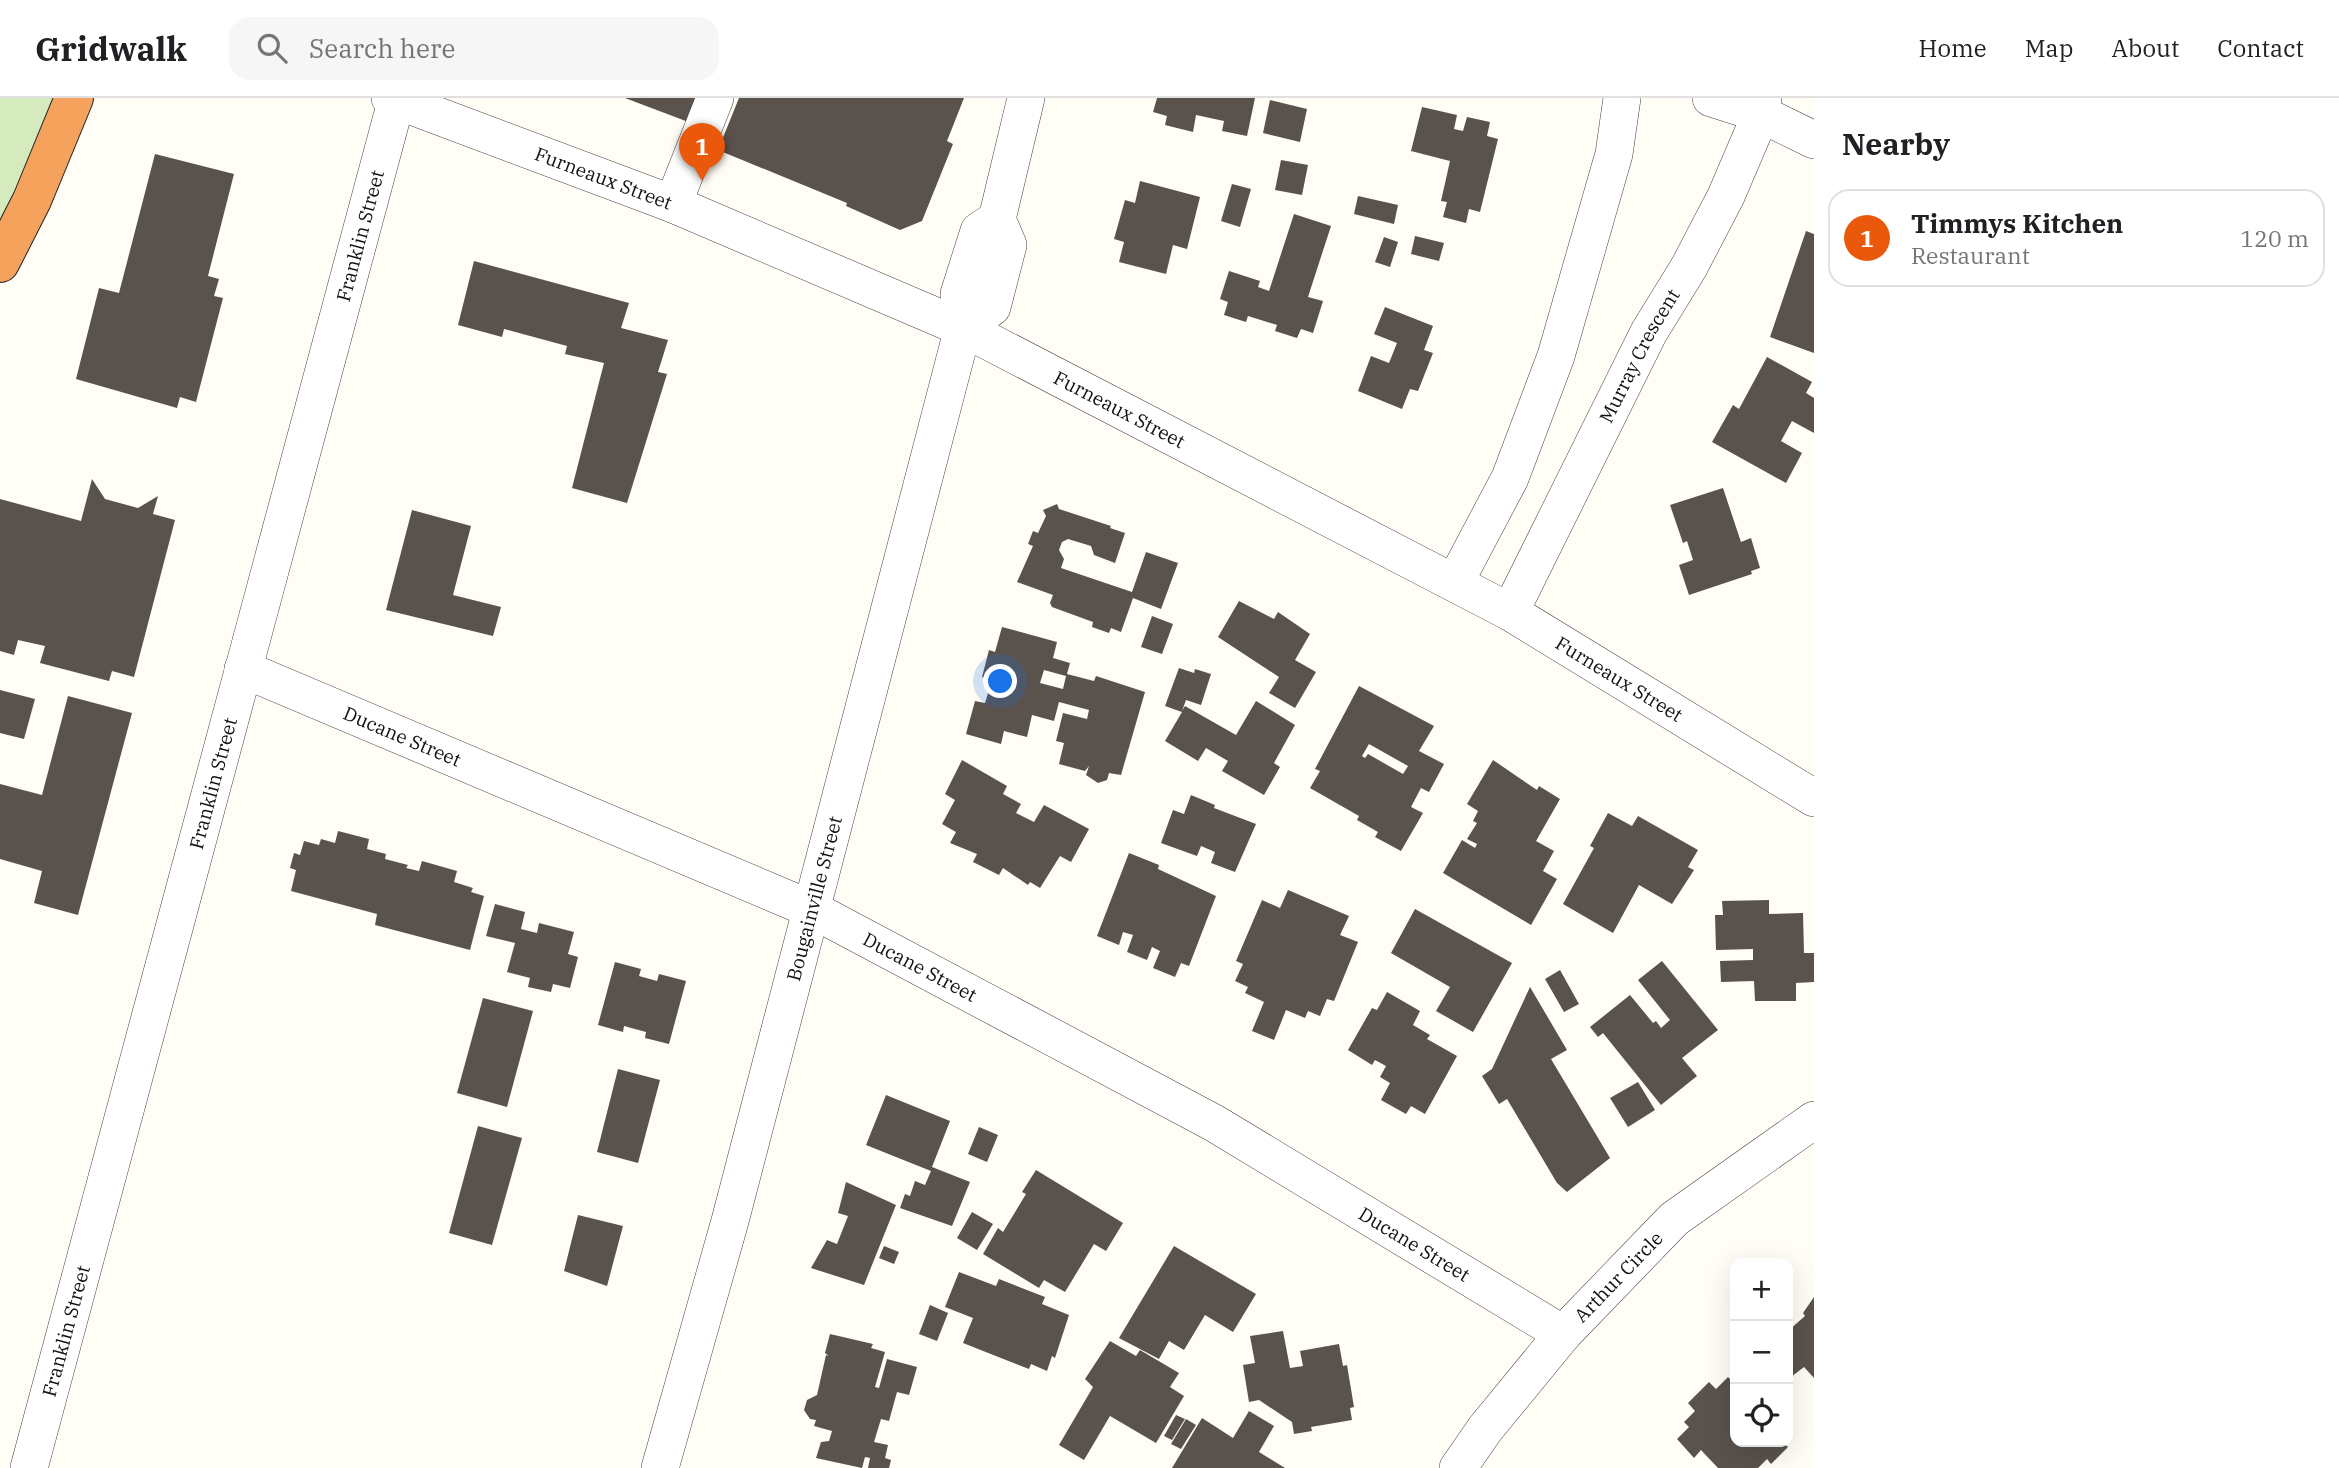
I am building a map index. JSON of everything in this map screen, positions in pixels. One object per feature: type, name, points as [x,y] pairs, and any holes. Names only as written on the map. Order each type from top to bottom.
[{"type":"highway","points":[[0,263],[32,200],[75,102]]},
{"type":"street","points":[[673,204],[715,98]]},
{"type":"street","points":[[963,328],[992,307],[1008,245],[997,219],[1026,98]]},
{"type":"street","points":[[1455,582],[1510,478],[1556,356],[1614,154],[1622,98]]},
{"type":"street","points":[[1711,98],[1762,106],[1814,140]]},
{"type":"street","name":"Furneaux Street","points":[[395,99],[673,204],[963,328],[1510,612],[1814,798]]},
{"type":"street","name":"Franklin Street","points":[[29,1468],[395,99]]},
{"type":"street","name":"Murray Crescent","points":[[1510,612],[1649,332],[1689,267],[1726,196],[1762,106]]},
{"type":"street","name":"Bougainville Street","points":[[660,1468],[730,1221],[963,328]]},
{"type":"street","name":"Ducane Street","points":[[243,669],[811,909],[1214,1123],[1563,1334]]},
{"type":"street","name":"Arthur Circle","points":[[1458,1468],[1485,1429],[1563,1334],[1674,1219],[1814,1119]]},
{"type":"green space","points":[[0,98],[53,98],[0,224]]},
{"type":"building","points":[[625,98],[701,98],[691,123]]},
{"type":"building","points":[[739,98],[964,98],[947,141],[953,144],[922,221],[900,230],[846,206],[847,203],[718,150]]},
{"type":"building","points":[[1157,98],[1255,98],[1247,136],[1222,131],[1224,121],[1196,115],[1193,132],[1165,125],[1167,116],[1153,112]]},
{"type":"building","points":[[1270,100],[1307,109],[1300,142],[1263,133]]},
{"type":"building","points":[[1422,107],[1457,115],[1454,129],[1463,131],[1467,117],[1490,122],[1487,136],[1498,139],[1480,212],[1469,209],[1466,223],[1443,217],[1447,202],[1441,201],[1450,161],[1411,151]]},
{"type":"building","points":[[155,154],[234,174],[208,276],[219,279],[214,296],[223,298],[196,402],[180,397],[177,408],[76,379],[99,288],[119,293]]},
{"type":"building","points":[[1281,160],[1308,165],[1302,195],[1275,190]]},
{"type":"building","points":[[1140,181],[1200,197],[1187,249],[1173,245],[1166,274],[1119,262],[1124,242],[1114,239],[1125,200],[1135,203]]},
{"type":"building","points":[[1232,184],[1251,189],[1240,227],[1221,221]]},
{"type":"building","points":[[1358,196],[1398,205],[1394,224],[1354,214]]},
{"type":"building","points":[[1294,214],[1331,226],[1308,297],[1323,301],[1313,333],[1301,329],[1297,338],[1275,331],[1277,325],[1248,316],[1246,322],[1224,315],[1228,302],[1220,299],[1229,271],[1260,281],[1258,287],[1269,291]]},
{"type":"building","points":[[1806,231],[1814,234],[1814,353],[1770,337]]},
{"type":"building","points":[[1415,236],[1444,243],[1439,261],[1411,254]]},
{"type":"building","points":[[1384,237],[1398,242],[1390,267],[1375,262]]},
{"type":"building","points":[[474,261],[629,303],[621,328],[668,340],[658,372],[667,374],[627,503],[572,488],[604,363],[565,354],[567,346],[504,329],[502,337],[458,325]]},
{"type":"building","points":[[1385,307],[1433,326],[1424,350],[1433,353],[1418,391],[1410,389],[1402,409],[1358,391],[1371,356],[1389,363],[1397,343],[1374,334]]},
{"type":"building","points":[[1767,357],[1812,382],[1806,393],[1814,398],[1814,433],[1792,421],[1781,441],[1802,453],[1786,483],[1712,442],[1733,405],[1739,409]]},
{"type":"building","points":[[92,479],[105,499],[138,508],[158,496],[153,514],[175,520],[134,677],[112,671],[109,681],[40,663],[45,646],[18,640],[14,655],[0,651],[0,499],[81,521]]},
{"type":"building","points":[[1723,488],[1741,542],[1751,538],[1760,568],[1751,571],[1752,574],[1689,595],[1679,565],[1693,560],[1687,541],[1683,543],[1670,505]]},
{"type":"building","points":[[1057,504],[1059,509],[1125,533],[1115,563],[1094,555],[1091,546],[1068,539],[1062,542],[1059,550],[1064,559],[1061,568],[1132,592],[1146,552],[1178,563],[1161,609],[1133,598],[1121,632],[1111,628],[1109,633],[1092,627],[1093,622],[1052,607],[1050,603],[1053,595],[1017,582],[1033,546],[1028,544],[1033,531],[1038,533],[1046,516],[1043,510]]},
{"type":"building","points":[[412,510],[471,526],[453,595],[501,607],[493,636],[386,610]]},
{"type":"building","points":[[1239,601],[1274,619],[1278,612],[1310,634],[1295,660],[1316,672],[1295,708],[1269,693],[1279,677],[1218,637]]},
{"type":"building","points":[[1152,616],[1173,624],[1162,654],[1141,647]]},
{"type":"building","points":[[1002,627],[1057,642],[1053,658],[1070,663],[1067,674],[1094,681],[1096,676],[1145,692],[1121,775],[1109,773],[1107,780],[1098,783],[1086,775],[1089,766],[1085,771],[1059,764],[1064,743],[1056,741],[1063,713],[1087,719],[1089,710],[1059,702],[1054,721],[1032,715],[1027,737],[1004,731],[1001,744],[966,734],[975,701],[985,703],[992,680],[982,677],[989,650],[995,652]],"holes":[[[1044,670],[1066,676],[1063,689],[1040,683]]]},
{"type":"building","points":[[1179,668],[1194,673],[1195,669],[1211,674],[1201,705],[1186,700],[1182,711],[1185,706],[1236,735],[1256,701],[1295,725],[1274,763],[1280,767],[1264,795],[1222,771],[1228,761],[1206,748],[1198,761],[1165,741],[1182,712],[1165,706]]},
{"type":"building","points":[[1359,686],[1434,726],[1419,751],[1444,764],[1429,792],[1421,788],[1411,807],[1423,813],[1401,851],[1375,837],[1378,832],[1357,820],[1359,816],[1310,788],[1320,771],[1315,769]],"holes":[[[1369,744],[1408,766],[1403,774],[1368,754],[1365,758],[1362,756]]]},
{"type":"building","points":[[0,690],[35,699],[24,739],[0,733]]},
{"type":"building","points":[[68,696],[132,713],[78,915],[34,903],[42,871],[0,859],[0,784],[42,795]]},
{"type":"building","points":[[962,760],[1007,786],[1003,794],[1021,804],[1016,813],[1034,822],[1044,805],[1089,829],[1071,862],[1060,856],[1040,888],[1030,882],[1028,885],[1003,868],[999,875],[973,862],[977,854],[950,843],[956,832],[942,824],[955,800],[945,794]]},
{"type":"building","points":[[1493,760],[1537,790],[1539,786],[1560,799],[1536,841],[1554,851],[1543,871],[1557,879],[1531,925],[1443,873],[1462,840],[1475,848],[1477,844],[1467,839],[1477,823],[1473,821],[1478,811],[1467,804]]},
{"type":"building","points":[[1191,795],[1215,805],[1214,808],[1256,824],[1235,872],[1211,863],[1215,852],[1201,846],[1197,856],[1161,843],[1173,810],[1184,814]]},
{"type":"building","points":[[1608,813],[1632,826],[1638,816],[1698,850],[1688,867],[1694,870],[1672,904],[1639,885],[1613,933],[1563,904],[1594,848],[1590,846]]},
{"type":"building","points":[[338,831],[369,839],[367,849],[386,854],[385,859],[408,865],[406,868],[419,871],[422,861],[457,871],[454,882],[473,888],[471,892],[484,896],[470,950],[375,925],[377,914],[291,891],[296,870],[290,868],[294,853],[300,855],[304,841],[319,845],[321,839],[335,843]]},
{"type":"building","points":[[1129,853],[1159,865],[1158,869],[1216,896],[1189,966],[1181,963],[1175,977],[1153,968],[1160,951],[1152,947],[1147,960],[1127,952],[1133,935],[1123,932],[1119,945],[1097,936]]},
{"type":"building","points":[[1288,890],[1349,916],[1340,935],[1358,942],[1334,1001],[1327,999],[1320,1016],[1308,1011],[1305,1018],[1286,1010],[1274,1040],[1252,1031],[1264,1002],[1245,993],[1248,987],[1235,981],[1243,964],[1236,961],[1262,900],[1280,908]]},
{"type":"building","points":[[1769,900],[1769,914],[1803,913],[1804,953],[1814,953],[1814,982],[1796,983],[1796,1001],[1755,1001],[1754,981],[1721,982],[1720,961],[1753,960],[1753,949],[1716,950],[1715,915],[1723,915],[1722,901]]},
{"type":"building","points":[[495,904],[525,912],[521,929],[537,933],[539,923],[574,932],[568,954],[578,957],[570,988],[553,984],[551,992],[528,987],[530,978],[507,972],[515,943],[486,936]]},
{"type":"building","points":[[1415,909],[1512,963],[1473,1032],[1436,1011],[1450,987],[1391,953]]},
{"type":"building","points":[[1662,961],[1718,1030],[1682,1058],[1697,1076],[1661,1105],[1603,1033],[1598,1037],[1590,1027],[1630,995],[1653,1023],[1656,1021],[1661,1028],[1670,1020],[1638,980]]},
{"type":"building","points":[[615,962],[641,969],[639,976],[657,981],[659,974],[686,981],[669,1044],[645,1038],[646,1032],[624,1026],[623,1032],[598,1025]]},
{"type":"building","points":[[1560,970],[1579,1004],[1564,1012],[1545,979]]},
{"type":"building","points":[[1530,987],[1567,1050],[1551,1059],[1610,1158],[1567,1192],[1557,1183],[1507,1099],[1499,1104],[1482,1076],[1492,1069]]},
{"type":"building","points":[[1387,992],[1420,1011],[1413,1025],[1430,1035],[1427,1039],[1457,1056],[1425,1114],[1411,1106],[1406,1114],[1381,1100],[1390,1083],[1380,1077],[1386,1066],[1375,1060],[1372,1065],[1348,1050],[1372,1008],[1377,1010]]},
{"type":"building","points":[[483,998],[533,1011],[507,1107],[457,1093]]},
{"type":"building","points":[[618,1069],[660,1080],[638,1163],[597,1152]]},
{"type":"building","points":[[1638,1082],[1655,1110],[1628,1127],[1610,1098]]},
{"type":"building","points":[[886,1095],[950,1121],[932,1167],[970,1182],[952,1226],[900,1208],[905,1194],[910,1196],[915,1181],[925,1185],[931,1171],[866,1145]]},
{"type":"building","points":[[478,1126],[522,1138],[492,1245],[449,1233]]},
{"type":"building","points":[[979,1127],[998,1135],[987,1162],[968,1154]]},
{"type":"building","points":[[1036,1170],[1123,1223],[1106,1251],[1094,1244],[1065,1292],[1044,1280],[1039,1288],[983,1254],[998,1228],[1003,1232],[1026,1194],[1022,1192]]},
{"type":"building","points":[[846,1182],[896,1205],[864,1285],[811,1268],[827,1240],[837,1244],[848,1216],[838,1213]]},
{"type":"building","points":[[972,1212],[993,1224],[977,1250],[957,1238]]},
{"type":"building","points":[[578,1215],[623,1226],[607,1286],[564,1271]]},
{"type":"building","points":[[884,1246],[899,1252],[894,1264],[879,1258]]},
{"type":"building","points":[[1174,1246],[1256,1294],[1233,1332],[1205,1315],[1184,1350],[1169,1341],[1159,1359],[1119,1338]]},
{"type":"building","points":[[959,1272],[996,1286],[999,1279],[1045,1297],[1042,1304],[1069,1315],[1055,1358],[1052,1356],[1047,1371],[1031,1364],[1029,1369],[963,1343],[973,1318],[945,1307]]},
{"type":"building","points":[[1814,1297],[1814,1378],[1804,1367],[1793,1375],[1793,1327],[1805,1316],[1803,1313]]},
{"type":"building","points":[[930,1305],[948,1313],[937,1341],[919,1334]]},
{"type":"building","points":[[1283,1331],[1290,1368],[1303,1366],[1300,1351],[1339,1344],[1343,1366],[1347,1365],[1354,1407],[1350,1408],[1352,1420],[1311,1427],[1312,1431],[1294,1434],[1292,1422],[1259,1400],[1249,1402],[1243,1365],[1255,1363],[1250,1336]]},
{"type":"building","points":[[830,1334],[873,1344],[871,1348],[885,1352],[875,1387],[879,1388],[887,1359],[917,1367],[909,1395],[897,1392],[889,1421],[881,1419],[874,1442],[888,1445],[885,1458],[891,1460],[889,1468],[868,1468],[870,1458],[865,1457],[862,1468],[816,1458],[821,1442],[829,1441],[832,1431],[814,1426],[816,1420],[810,1419],[804,1410],[807,1400],[817,1395],[826,1355],[829,1356],[825,1353]]},
{"type":"building","points":[[1110,1341],[1136,1356],[1140,1350],[1179,1373],[1170,1387],[1184,1396],[1156,1443],[1110,1416],[1084,1460],[1059,1445],[1093,1387],[1085,1379]]},
{"type":"building","points":[[1728,1377],[1730,1379],[1730,1447],[1788,1447],[1771,1464],[1767,1459],[1758,1468],[1718,1468],[1701,1450],[1694,1458],[1677,1439],[1689,1427],[1684,1422],[1695,1411],[1688,1403],[1709,1382],[1716,1389]]},
{"type":"building","points":[[1249,1411],[1274,1426],[1259,1452],[1285,1468],[1172,1468],[1202,1418],[1233,1438]]},
{"type":"building","points":[[1176,1415],[1185,1419],[1172,1440],[1164,1436]]},
{"type":"building","points":[[1186,1419],[1196,1425],[1181,1449],[1171,1444]]},
{"type":"place","name":"Timmys Kitchen","points":[[702,181]]}]
